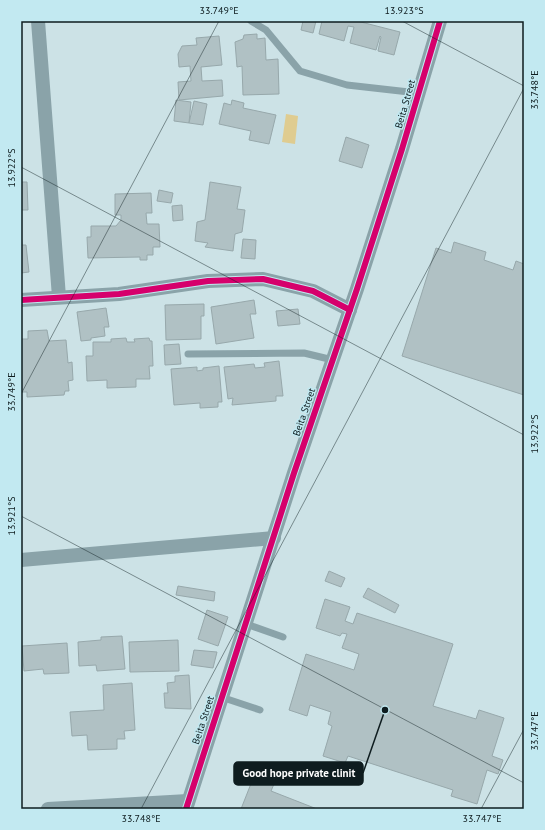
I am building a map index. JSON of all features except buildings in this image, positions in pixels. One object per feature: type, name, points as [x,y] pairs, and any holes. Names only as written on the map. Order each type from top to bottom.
[{"type":"street","points":[[38,21],[59,297]]},
{"type":"street","name":"Beita Street","points":[[187,805],[294,473],[350,310],[402,149],[438,21]]},
{"type":"street","points":[[21,300],[120,294],[208,281],[263,279],[314,291],[350,310]]},
{"type":"street","points":[[21,560],[274,538]]},
{"type":"street","points":[[48,809],[187,805]]},
{"type":"lane","points":[[251,21],[266,30],[300,71],[347,85],[418,93]]},
{"type":"lane","points":[[188,354],[304,353],[333,360]]},
{"type":"lane","points":[[246,624],[284,637]]},
{"type":"lane","points":[[221,697],[260,710]]},
{"type":"shaded area","points":[[286,114],[298,116],[295,144],[282,142]]},
{"type":"cycle path","points":[[186,809],[294,473],[357,289],[402,149],[440,21]]},
{"type":"cycle path","points":[[21,300],[119,294],[208,281],[263,279],[313,291],[350,310]]},
{"type":"place","name":"Good hope private clinit","points":[[385,710]]}]
